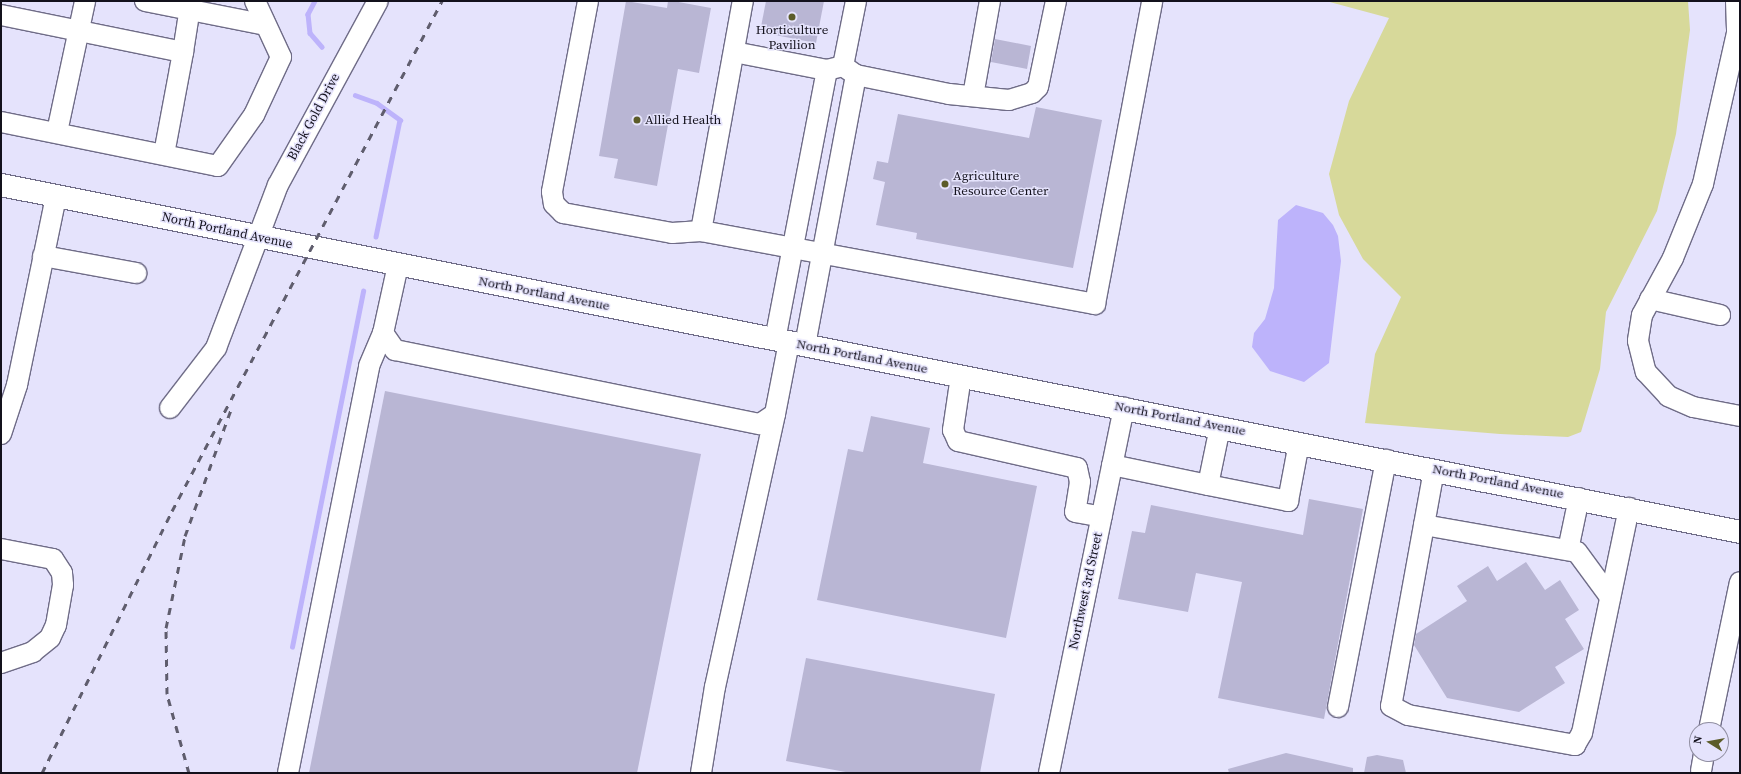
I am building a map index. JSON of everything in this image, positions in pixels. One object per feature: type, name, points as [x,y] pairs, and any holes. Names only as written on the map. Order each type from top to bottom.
[{"type":"main road","name":"North Portland Avenue","points":[[1,185],[260,238],[1735,529]]},
{"type":"street","points":[[57,132],[80,33],[85,1]]},
{"type":"street","points":[[145,1],[191,5],[266,25]]},
{"type":"street","points":[[1,122],[57,132],[218,166],[254,115],[281,57],[255,1]]},
{"type":"street","name":"Black Gold Drive","points":[[170,408],[216,348],[260,238],[265,214],[278,185],[332,82],[378,1]]},
{"type":"street","points":[[588,1],[552,192],[554,204],[562,213],[672,233],[701,232],[823,253],[1095,304],[1152,1]]},
{"type":"street","points":[[701,232],[743,1]]},
{"type":"street","points":[[790,343],[794,248],[842,70],[856,1]]},
{"type":"street","points":[[973,96],[990,1]]},
{"type":"street","points":[[734,52],[842,70],[973,96],[1009,100],[1032,93],[1038,87],[1056,1]]},
{"type":"street","points":[[1736,1],[1737,33],[1703,184],[1673,258],[1642,315],[1638,341],[1640,356],[1654,385],[1681,404],[1740,416]]},
{"type":"street","points":[[164,154],[191,5]]},
{"type":"street","points":[[1,14],[80,33],[183,52]]},
{"type":"street","points":[[701,773],[716,687],[790,343],[823,253],[842,70]]},
{"type":"street","points":[[1,434],[17,385],[56,196]]},
{"type":"street","points":[[43,256],[136,273]]},
{"type":"street","points":[[288,773],[369,366],[386,318],[398,265]]},
{"type":"street","points":[[1650,299],[1720,315]]},
{"type":"street","points":[[386,318],[395,350],[402,352],[760,424],[779,396]]},
{"type":"street","points":[[961,376],[953,430],[958,441],[1077,468],[1080,482],[1075,512],[1102,517]]},
{"type":"street","name":"Northwest 3rd Street","points":[[1049,773],[1124,408]]},
{"type":"street","points":[[1208,485],[1220,427]]},
{"type":"street","points":[[1112,465],[1288,501],[1300,443]]},
{"type":"street","points":[[1338,707],[1386,460]]},
{"type":"street","points":[[1434,470],[1391,706],[1408,715],[1575,744],[1582,733],[1629,508]]},
{"type":"street","points":[[1568,550],[1579,498]]},
{"type":"street","points":[[1424,525],[1577,552],[1610,597]]},
{"type":"street","points":[[1,549],[53,559],[62,573],[64,585],[56,625],[50,638],[33,652],[1,663]]},
{"type":"street","points":[[1711,722],[1740,582]]},
{"type":"green space","points":[[1326,1],[1688,1],[1690,30],[1676,134],[1657,211],[1606,312],[1600,369],[1581,432],[1568,437],[1500,434],[1365,423],[1375,354],[1401,297],[1363,259],[1339,215],[1329,174],[1349,101],[1389,18]]},
{"type":"shaded area","points":[[1296,205],[1323,213],[1333,225],[1338,236],[1341,261],[1329,363],[1304,382],[1270,371],[1252,347],[1254,333],[1265,319],[1274,288],[1278,220]]},
{"type":"building","name":"Allied Health","points":[[626,1],[667,8],[668,1],[673,1],[711,8],[699,73],[678,69],[657,186],[614,178],[618,159],[599,156]]},
{"type":"building","name":"Horticulture Pavilion","points":[[766,1],[824,1],[816,43],[760,32]]},
{"type":"building","points":[[995,39],[1031,46],[1027,69],[991,62]]},
{"type":"building","points":[[1036,107],[1102,120],[1073,268],[916,239],[917,233],[876,225],[885,182],[873,179],[877,161],[888,163],[898,114],[1029,138]]},
{"type":"building","points":[[385,391],[701,454],[637,773],[309,773]]},
{"type":"building","points":[[871,416],[930,428],[923,463],[1037,486],[1006,638],[817,600],[848,449],[863,452]]},
{"type":"building","points":[[1309,499],[1363,509],[1324,719],[1218,698],[1242,582],[1196,573],[1188,612],[1118,599],[1132,531],[1145,533],[1151,505],[1303,535]]},
{"type":"building","points":[[1526,562],[1545,590],[1560,580],[1579,610],[1565,619],[1584,649],[1555,667],[1565,683],[1519,712],[1447,698],[1414,645],[1416,634],[1467,601],[1457,586],[1488,566],[1497,581]]},
{"type":"building","points":[[806,658],[995,694],[980,773],[851,773],[786,761]]},
{"type":"building","points":[[1286,753],[1353,768],[1353,773],[1229,773],[1228,769]]},
{"type":"building","points":[[1377,755],[1403,760],[1406,773],[1364,773],[1367,757]]},
{"type":"waterway","points":[[315,1],[308,14],[310,33],[322,47]]},
{"type":"waterway","points":[[355,95],[377,103],[400,120],[376,237]]},
{"type":"waterway","points":[[292,647],[363,291]]},
{"type":"railway","points":[[42,773],[172,511],[442,1]]},
{"type":"railway","points":[[189,773],[167,694],[166,628],[185,536],[232,407]]},
{"type":"place","name":"Horticulture Pavilion","points":[[792,17]]},
{"type":"place","name":"Allied Health","points":[[637,120]]},
{"type":"place","name":"Agriculture Resource Center","points":[[945,184]]}]
